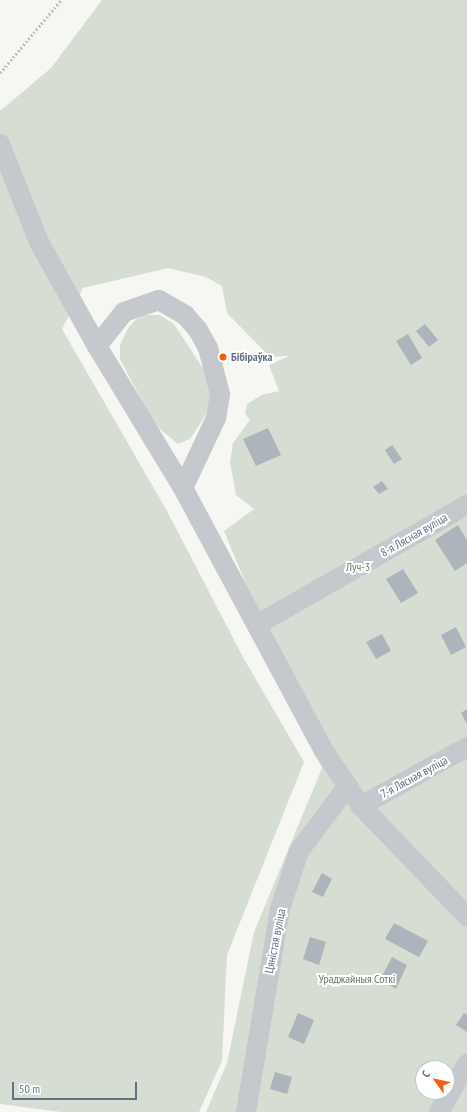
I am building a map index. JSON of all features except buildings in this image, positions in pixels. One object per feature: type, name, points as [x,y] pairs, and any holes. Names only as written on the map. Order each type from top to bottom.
[{"type":"street","points":[[0,144],[39,242],[97,346],[183,488],[258,624],[324,751],[361,806],[467,916]]},
{"type":"street","points":[[97,346],[124,312],[159,300],[185,315],[198,330],[208,348],[220,394],[216,418],[183,488]]},
{"type":"street","name":"8-я Лясная вуліца","points":[[258,624],[467,505]]},
{"type":"street","name":"7-я Лясная вуліца","points":[[361,806],[467,748]]},
{"type":"street","name":"Цяністая вуліца","points":[[246,1112],[283,902],[299,851],[347,787]]},
{"type":"street","points":[[438,1112],[467,1064]]},
{"type":"path","points":[[0,73],[61,0]]},
{"type":"green space","points":[[102,0],[467,0],[467,1112],[206,1112],[227,1063],[254,932],[322,768],[224,531],[254,509],[236,495],[230,462],[233,443],[250,420],[245,414],[247,404],[262,395],[279,391],[269,365],[289,356],[270,357],[227,313],[222,286],[206,277],[168,268],[83,288],[62,329],[167,511],[244,659],[304,762],[227,955],[222,1061],[199,1112],[61,1112],[0,1104],[0,111],[51,68]]},
{"type":"green space","points":[[147,315],[160,315],[174,324],[212,382],[210,408],[190,439],[178,444],[154,424],[120,359],[120,345],[128,328],[136,319]]},
{"type":"place","name":"Бібіраўка","points":[[223,357]]},
{"type":"park label","name":"Луч-3","points":[[358,567]]},
{"type":"park label","name":"Ураджайныя Соткі","points":[[357,979]]}]
